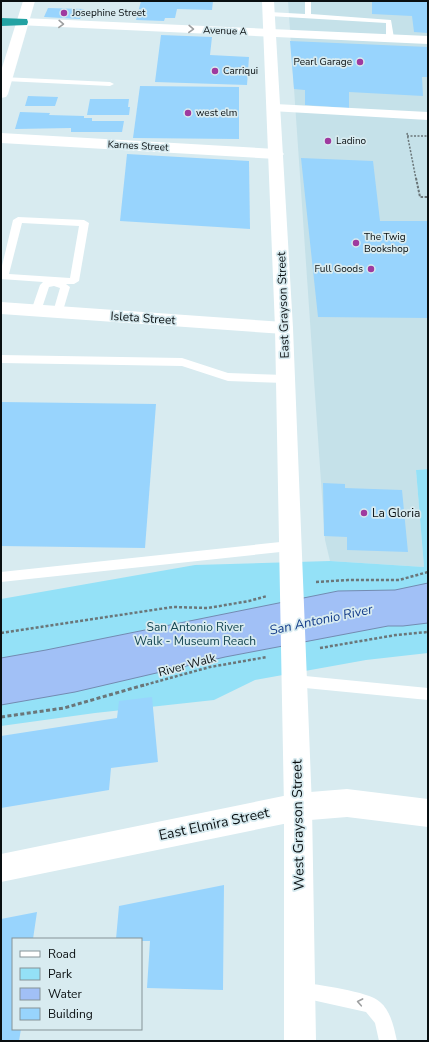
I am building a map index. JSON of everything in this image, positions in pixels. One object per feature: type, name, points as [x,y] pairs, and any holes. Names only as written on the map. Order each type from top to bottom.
[{"type":"highway","points":[[1,22],[22,22]]},
{"type":"street","points":[[1,94],[29,1]]},
{"type":"street","name":"East Grayson Street","points":[[269,7],[275,108],[286,379],[292,608]]},
{"type":"street","name":"Avenue A","points":[[22,22],[428,40]]},
{"type":"street","points":[[275,108],[428,116]]},
{"type":"street","name":"Karnes Street","points":[[1,138],[276,154]]},
{"type":"street","name":"Isleta Street","points":[[1,308],[284,328]]},
{"type":"street","name":"West Grayson Street","points":[[292,608],[298,807],[300,1041]]},
{"type":"street","name":"East Elmira Street","points":[[1,868],[298,807],[347,803],[428,813]]},
{"type":"lane","points":[[308,1],[308,16]]},
{"type":"lane","points":[[269,7],[308,16],[389,21],[390,38]]},
{"type":"lane","points":[[5,79],[110,84]]},
{"type":"lane","points":[[36,311],[44,285],[55,281],[74,281],[84,223],[18,220],[4,276],[55,281],[65,287],[58,312]]},
{"type":"lane","points":[[1,359],[182,362],[228,377],[286,379]]},
{"type":"lane","points":[[1,577],[290,546]]},
{"type":"lane","points":[[294,682],[428,694]]},
{"type":"lane","points":[[300,990],[370,1004],[377,1009],[382,1018],[388,1041]]},
{"type":"path","points":[[428,136],[407,136],[420,197],[428,197]]},
{"type":"path","points":[[311,583],[348,580],[399,580],[428,572]]},
{"type":"path","points":[[1,633],[173,607],[208,608],[249,601],[270,595]]},
{"type":"path","points":[[317,648],[396,635],[428,632]]},
{"type":"path","name":"River Walk","points":[[1,717],[64,708],[210,667],[271,656]]},
{"type":"shaded area","points":[[288,1],[428,1],[428,469],[416,470],[424,567],[330,561],[325,540]]},
{"type":"green space","name":"San Antonio River Walk - Museum Reach","points":[[428,469],[428,653],[366,660],[255,680],[214,700],[95,713],[1,726],[1,599],[195,565],[330,561],[424,567],[416,470]]},
{"type":"water","name":"San Antonio River","points":[[428,583],[428,623],[388,626],[225,657],[75,692],[1,705],[1,658],[338,591],[395,590]]},
{"type":"building","points":[[141,1],[213,1],[212,10],[177,9],[175,18],[165,18],[164,21],[136,20]]},
{"type":"building","points":[[372,1],[428,1],[428,33],[414,32],[412,16],[372,14]]},
{"type":"building","name":"Josephine Street","points":[[48,8],[84,9],[80,19],[44,17]]},
{"type":"building","points":[[161,35],[212,37],[210,55],[249,57],[247,85],[155,82]]},
{"type":"building","name":"Pearl Garage","points":[[290,41],[428,47],[428,77],[422,77],[423,96],[349,92],[349,108],[305,105],[305,90],[294,89]]},
{"type":"building","name":"west elm","points":[[140,86],[239,87],[239,139],[133,138]]},
{"type":"building","points":[[28,96],[58,97],[55,106],[25,106]]},
{"type":"building","points":[[90,99],[129,99],[129,115],[87,115]]},
{"type":"building","points":[[20,112],[84,116],[84,118],[92,118],[92,121],[124,121],[122,132],[71,132],[71,128],[15,129]]},
{"type":"building","points":[[127,154],[249,161],[250,229],[120,221]]},
{"type":"building","name":"Full Goods","points":[[301,158],[373,161],[380,221],[428,221],[428,318],[318,317]]},
{"type":"building","points":[[1,402],[156,404],[145,548],[1,546]]},
{"type":"building","name":"La Gloria","points":[[323,483],[345,484],[345,488],[402,490],[408,552],[347,550],[347,537],[324,536]]},
{"type":"building","points":[[152,697],[158,762],[111,768],[109,790],[1,808],[1,736],[117,718],[119,701]]},
{"type":"building","points":[[224,885],[223,990],[147,988],[150,941],[142,941],[142,938],[116,938],[119,906]]},
{"type":"building","points":[[37,912],[33,938],[12,938],[12,1030],[21,1030],[19,1041],[1,1041],[1,919]]},
{"type":"place","name":"Josephine Street","points":[[64,13]]},
{"type":"place","name":"Pearl Garage","points":[[360,62]]},
{"type":"place","name":"Carriqui","points":[[215,71]]},
{"type":"place","name":"west elm","points":[[188,113]]},
{"type":"place","name":"Ladino","points":[[328,141]]},
{"type":"place","name":"The Twig Bookshop","points":[[356,243]]},
{"type":"place","name":"Full Goods","points":[[371,269]]},
{"type":"place","name":"La Gloria","points":[[364,513]]}]
